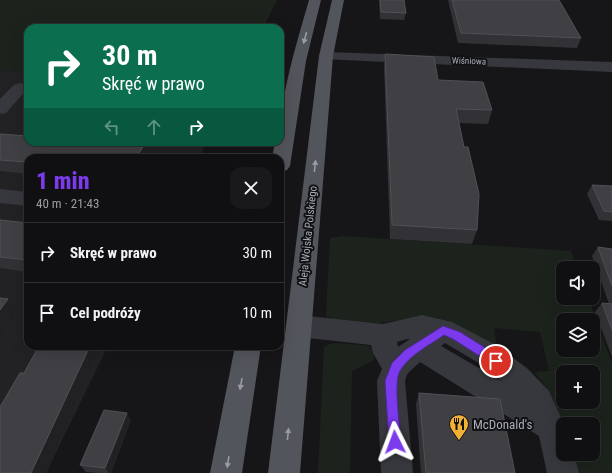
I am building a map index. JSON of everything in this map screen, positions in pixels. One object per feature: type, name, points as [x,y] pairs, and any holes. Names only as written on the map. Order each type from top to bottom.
[{"type":"main road","points":[[284,144],[299,61],[315,0]]},
{"type":"main road","name":"Aleja Wojska Polskiego","points":[[284,473],[326,56],[338,0]]},
{"type":"main road","points":[[226,473],[247,350]]},
{"type":"lane","name":"Wiśniowa","points":[[326,56],[612,67]]},
{"type":"lane","points":[[0,109],[20,88]]},
{"type":"lane","points":[[0,196],[24,199]]},
{"type":"lane","points":[[299,326],[384,335],[404,328],[422,326],[443,330],[456,336],[509,369],[525,382],[545,412],[563,473]]},
{"type":"lane","points":[[397,473],[391,381],[396,367],[419,347],[443,330]]},
{"type":"lane","points":[[384,335],[386,353],[396,367]]},
{"type":"lane","points":[[419,347],[550,426]]},
{"type":"shaded area","points":[[0,0],[277,0],[265,24],[24,24],[24,73],[0,70]]},
{"type":"shaded area","points":[[0,70],[24,73],[24,146],[205,146],[201,154],[24,154],[24,350],[106,350],[46,473],[0,473]]},
{"type":"shaded area","points":[[343,236],[571,251],[575,261],[556,261],[556,305],[591,305],[594,313],[556,313],[556,357],[600,357],[600,330],[612,363],[612,473],[575,473],[572,461],[600,461],[600,417],[560,417],[557,409],[600,409],[600,365],[556,365],[556,407],[544,385],[534,372],[549,371],[540,332],[494,328],[497,349],[412,318],[379,323],[334,319],[326,316],[330,238]]},
{"type":"shaded area","points":[[340,343],[369,346],[374,354],[374,360],[352,371],[350,473],[318,473],[324,347],[330,344]]},
{"type":"building","points":[[380,0],[404,0],[406,13],[381,12]]},
{"type":"building","points":[[452,0],[559,0],[581,38],[461,33]]},
{"type":"building","points":[[385,54],[434,57],[438,80],[483,82],[492,110],[456,109],[464,147],[468,147],[479,194],[477,230],[392,225]]},
{"type":"building","points":[[0,134],[24,136],[24,146],[143,147],[139,154],[24,154],[24,162],[0,160]]},
{"type":"building","points":[[592,185],[612,186],[612,212],[604,211]]},
{"type":"building","points":[[0,220],[24,223],[24,260],[0,257]]},
{"type":"building","points":[[598,247],[612,249],[612,286]]},
{"type":"building","points":[[0,298],[8,299],[0,310]]},
{"type":"building","points":[[602,303],[612,304],[612,330]]},
{"type":"building","points":[[37,350],[88,350],[31,473],[0,473],[0,407],[20,373],[24,373]]},
{"type":"building","name":"McDonald's","points":[[419,393],[500,399],[515,473],[426,473]]},
{"type":"building","points":[[104,410],[127,413],[105,468],[80,465]]},
{"type":"place","name":"McDonald's","points":[[459,441]]},
{"type":"route","points":[[395,442],[391,381],[396,367],[409,354],[443,330],[456,336],[496,361]]}]
